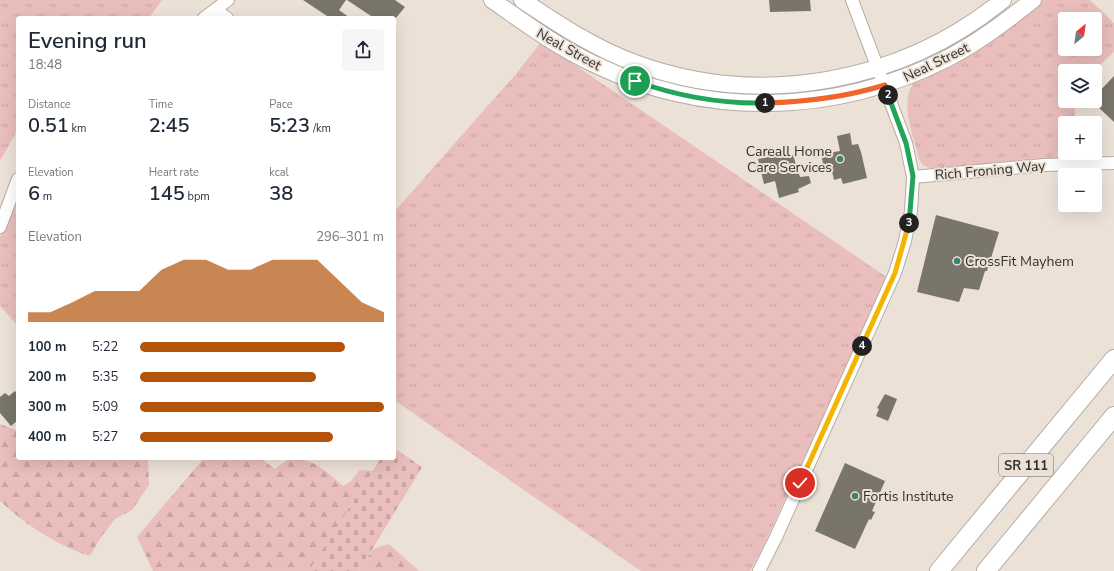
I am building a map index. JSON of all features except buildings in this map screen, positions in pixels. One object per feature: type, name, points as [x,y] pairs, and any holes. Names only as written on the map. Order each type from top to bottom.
[{"type":"highway","name":"SR 111","points":[[939,571],[1114,359]]},
{"type":"highway","name":"SR 111","points":[[986,571],[1114,416]]},
{"type":"main road","name":"Neal Street","points":[[492,0],[543,36],[594,64],[664,91],[699,98],[744,104],[800,102],[867,91],[885,85],[955,54],[989,33],[1033,0]]},
{"type":"main road","name":"Neal Street","points":[[522,0],[576,36],[636,64],[703,81],[750,87],[798,85],[843,78],[879,69],[912,56],[952,36],[982,17],[1003,0]]},
{"type":"main road","points":[[699,98],[703,81]]},
{"type":"street","points":[[207,16],[228,0]]},
{"type":"street","points":[[759,571],[777,535],[895,273],[905,241],[911,211],[913,176],[906,143],[852,0]]},
{"type":"street","points":[[215,10],[224,16]]},
{"type":"street","name":"Rich Froning Way","points":[[913,176],[1044,165],[1114,163]]},
{"type":"street","points":[[0,227],[16,185]]},
{"type":"green space","points":[[0,0],[162,0],[150,16],[16,16],[16,133],[0,161]]},
{"type":"green space","points":[[1043,0],[1090,0],[1114,23],[1114,52],[1101,64],[1058,64],[1058,108],[1075,108],[1075,116],[1058,116],[1058,159],[933,169],[923,165],[919,159],[907,109],[910,89],[915,81],[1029,12]]},
{"type":"green space","points":[[541,42],[888,278],[762,549],[750,571],[641,571],[396,401],[396,210],[516,74]]},
{"type":"green space","points":[[16,199],[16,324],[0,306],[0,237]]},
{"type":"green space","points":[[0,424],[16,430],[16,460],[148,460],[149,485],[132,510],[115,519],[101,537],[90,556],[53,540],[20,518],[0,501]]},
{"type":"green space","points":[[396,449],[422,467],[359,571],[309,571],[380,460],[396,460]]},
{"type":"green space","points":[[202,460],[264,460],[275,469],[289,460],[302,460],[313,463],[332,476],[343,486],[350,482],[360,470],[373,471],[309,571],[153,571],[137,537]]},
{"type":"green space","points":[[389,544],[419,571],[359,571],[373,549]]},
{"type":"place","name":"Careall Home Care Services","points":[[840,159]]},
{"type":"place","name":"CrossFit Mayhem","points":[[957,261]]},
{"type":"place","name":"Fortis Institute","points":[[855,496]]},
{"type":"route","points":[[635,81],[664,91],[715,101],[744,104],[800,102],[867,91],[885,85],[906,143],[913,176],[911,211],[905,241],[895,273],[800,483]]}]
